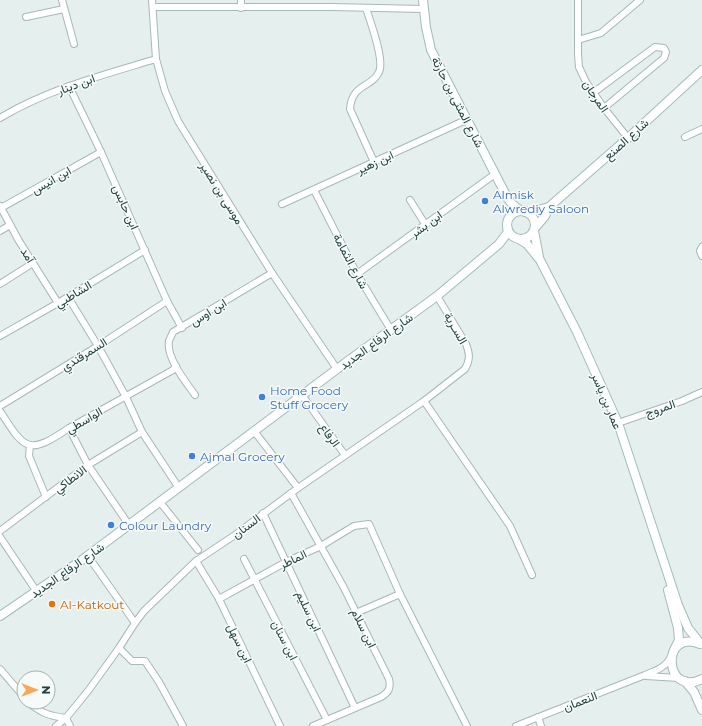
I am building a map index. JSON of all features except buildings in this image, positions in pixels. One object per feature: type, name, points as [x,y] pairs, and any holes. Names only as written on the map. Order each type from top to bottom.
[{"type":"street","points":[[62,0],[74,44]]},
{"type":"street","name":"موسى بن نصير","points":[[152,0],[156,59],[165,91],[178,122],[272,273],[337,369]]},
{"type":"street","points":[[241,0],[241,8]]},
{"type":"street","points":[[332,0],[332,7]]},
{"type":"street","name":"شارع المثنى بن حارثة","points":[[423,0],[423,9],[431,50],[508,199],[523,212]]},
{"type":"street","name":"المرجان","points":[[578,0],[579,68],[593,94],[628,138]]},
{"type":"street","points":[[578,40],[601,33],[640,0]]},
{"type":"street","points":[[153,8],[332,7],[423,9]]},
{"type":"street","points":[[26,17],[64,8]]},
{"type":"street","points":[[366,8],[381,59],[380,71],[375,78],[365,84],[354,94],[350,109],[374,162]]},
{"type":"street","points":[[593,94],[655,47],[664,48],[666,52],[664,58],[604,108]]},
{"type":"street","name":"ابن دينار","points":[[1,117],[69,86],[156,59]]},
{"type":"street","name":"شارع الصنع","points":[[534,230],[545,216],[549,207],[628,138],[702,70]]},
{"type":"street","name":"ابن حابس","points":[[69,86],[101,152],[167,301],[182,328]]},
{"type":"street","points":[[0,110],[1,117]]},
{"type":"street","name":"ابن زهير","points":[[282,204],[468,119]]},
{"type":"street","points":[[685,137],[702,129]]},
{"type":"street","name":"ابن انيس","points":[[1,207],[101,152]]},
{"type":"street","name":"ابن بشر","points":[[357,274],[495,174]]},
{"type":"street","name":"شارع الثمامة","points":[[314,190],[357,274],[391,330]]},
{"type":"street","name":"شارع المثنى بن حارثة","points":[[508,199],[510,214],[508,223]]},
{"type":"street","points":[[410,200],[425,224]]},
{"type":"street","name":"آمد","points":[[1,207],[10,225],[58,303]]},
{"type":"street","name":"شارع الصنع","points":[[523,212],[549,207]]},
{"type":"street","points":[[523,212],[532,216],[534,220],[534,230],[529,237],[518,239],[510,233],[508,223],[513,214],[523,212]]},
{"type":"street","name":"شارع الرفاع الجديد","points":[[0,616],[37,592],[129,526],[302,395],[437,296],[499,244],[508,232],[508,223]]},
{"type":"street","points":[[0,231],[10,225]]},
{"type":"street","name":"عمار بن ياسر","points":[[534,230],[540,260]]},
{"type":"street","name":"شارع الرفاع الجديد","points":[[499,244],[518,239]]},
{"type":"street","name":"عمار بن ياسر","points":[[518,239],[527,244],[540,260],[577,332],[618,423],[678,605],[688,628],[701,644]]},
{"type":"street","points":[[702,247],[700,251],[702,256]]},
{"type":"street","name":"الشاطبي","points":[[0,336],[58,303],[145,250]]},
{"type":"street","points":[[0,284],[33,263]]},
{"type":"street","name":"ابن اوس","points":[[176,366],[169,352],[169,341],[174,332],[272,273]]},
{"type":"street","name":"السـرية","points":[[437,296],[466,344],[469,352],[469,362]]},
{"type":"street","points":[[68,297],[98,346],[126,397],[142,432],[179,488]]},
{"type":"street","name":"السمرقندي","points":[[0,406],[98,346],[167,301]]},
{"type":"street","name":"السنان","points":[[56,726],[66,718],[88,691],[120,648],[134,623],[144,611],[196,561],[424,401],[465,369],[469,362]]},
{"type":"street","points":[[176,366],[195,395]]},
{"type":"street","name":"الواسطي","points":[[30,446],[35,446],[46,442],[173,370],[176,366]]},
{"type":"street","name":"المروج","points":[[618,423],[682,401],[702,392]]},
{"type":"street","name":"الرفاع","points":[[302,395],[345,455]]},
{"type":"street","points":[[424,401],[510,526],[532,575]]},
{"type":"street","points":[[0,411],[16,437],[30,446],[29,456],[46,496]]},
{"type":"street","points":[[69,428],[88,465],[129,526]]},
{"type":"street","points":[[254,431],[298,488]]},
{"type":"street","name":"الانطاكي","points":[[0,531],[88,465],[142,432]]},
{"type":"street","name":"ابن سلام","points":[[291,493],[356,613],[389,679],[390,686],[388,692],[381,697],[313,726]]},
{"type":"street","points":[[160,502],[198,550]]},
{"type":"street","name":"ابن سليم","points":[[263,513],[354,708]]},
{"type":"street","name":"الماطر","points":[[219,599],[286,562],[321,546],[354,526],[369,524],[400,594]]},
{"type":"street","points":[[0,537],[37,592]]},
{"type":"street","name":"عمار بن ياسر","points":[[660,549],[660,561],[678,628],[679,640],[673,652],[671,661],[672,668],[674,674],[682,680]]},
{"type":"street","points":[[88,556],[134,623]]},
{"type":"street","name":"ابن سنان","points":[[244,559],[326,720]]},
{"type":"street","name":"ابن سهل","points":[[196,561],[219,599],[280,726]]},
{"type":"street","points":[[356,613],[400,594],[466,726]]},
{"type":"street","name":"شارع الرفاع الجديد","points":[[0,621],[18,605]]},
{"type":"street","points":[[673,652],[683,643],[694,642],[701,644]]},
{"type":"street","points":[[120,648],[132,661],[145,661],[159,682],[183,726]]},
{"type":"street","name":"النعمان","points":[[516,726],[660,668],[669,661],[673,652]]},
{"type":"street","points":[[0,670],[16,688]]},
{"type":"street","name":"النعمان","points":[[645,675],[682,680]]},
{"type":"street","points":[[682,680],[691,682],[702,679]]},
{"type":"street","points":[[682,680],[694,692],[702,710]]},
{"type":"street","points":[[38,710],[51,716],[66,718],[70,726]]},
{"type":"street","points":[[538,717],[541,726]]},
{"type":"place","name":"Almisk Alwrediy Saloon","points":[[485,201]]},
{"type":"place","name":"Home Food Stuff Grocery","points":[[262,397]]},
{"type":"place","name":"Ajmal Grocery","points":[[192,456]]},
{"type":"place","name":"Colour Laundry","points":[[111,525]]},
{"type":"place","name":"Al-Katkout","points":[[52,604]]}]
